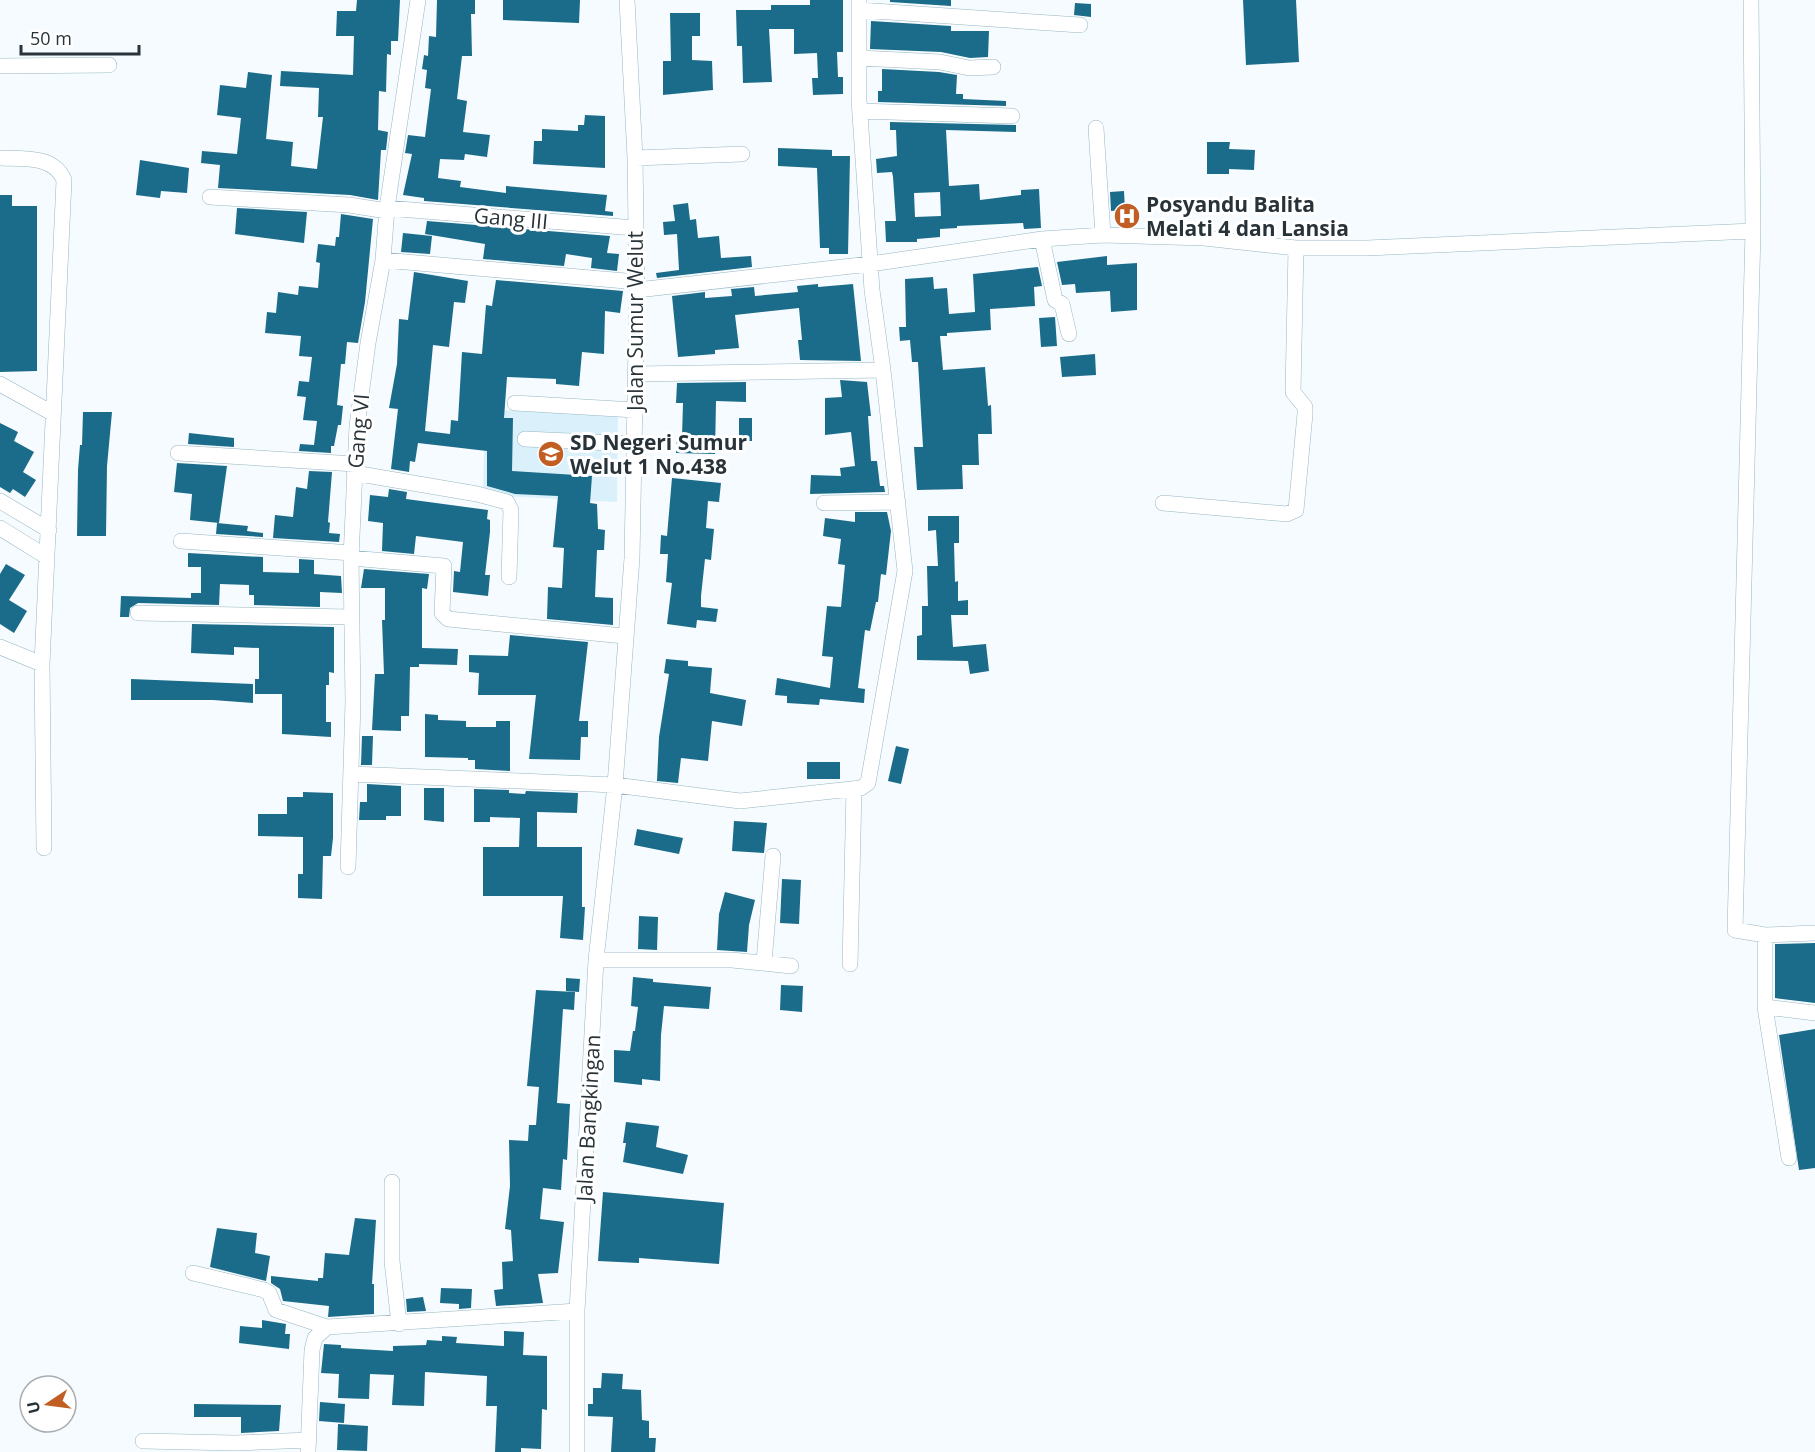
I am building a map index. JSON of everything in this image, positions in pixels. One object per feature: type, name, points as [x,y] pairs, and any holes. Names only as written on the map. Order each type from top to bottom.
[{"type":"street","name":"Gang VI","points":[[348,867],[353,702],[354,469],[368,343],[383,260],[387,210],[418,0]]},
{"type":"street","name":"Jalan Sumur Welut","points":[[615,785],[624,636],[632,558],[635,444],[637,286],[635,158],[627,0]]},
{"type":"street","points":[[1751,0],[1753,231],[1735,930],[1765,935],[1815,933]]},
{"type":"street","points":[[351,774],[615,785],[740,801],[865,787],[868,783],[905,571],[884,370],[870,264],[860,111],[859,5],[1080,26]]},
{"type":"street","points":[[859,58],[940,62],[969,68],[993,67]]},
{"type":"street","points":[[0,66],[109,65]]},
{"type":"street","points":[[860,111],[1012,116]]},
{"type":"street","points":[[1096,128],[1103,235]]},
{"type":"street","points":[[635,158],[742,154]]},
{"type":"street","points":[[0,158],[40,160],[54,165],[61,171],[64,180],[42,664],[45,848]]},
{"type":"street","name":"Gang III","points":[[210,197],[349,205],[387,210],[635,228]]},
{"type":"street","points":[[383,260],[637,286],[870,264],[1042,239],[1103,235],[1204,238],[1296,248],[1438,246],[1753,231]]},
{"type":"street","points":[[1042,239],[1055,300],[1062,304],[1069,334]]},
{"type":"street","points":[[1163,503],[1287,514],[1296,510],[1305,407],[1293,392],[1296,248]]},
{"type":"street","points":[[635,374],[884,370]]},
{"type":"street","points":[[0,384],[52,413]]},
{"type":"street","points":[[515,403],[635,410]]},
{"type":"street","points":[[525,439],[635,444]]},
{"type":"street","points":[[178,453],[354,469],[507,502],[511,510],[509,577]]},
{"type":"street","points":[[0,501],[49,530]]},
{"type":"street","points":[[824,503],[898,502]]},
{"type":"street","points":[[0,528],[48,557]]},
{"type":"street","points":[[181,541],[444,566],[442,614],[448,619],[624,636]]},
{"type":"street","points":[[138,613],[352,617]]},
{"type":"street","points":[[0,647],[42,664]]},
{"type":"street","name":"Jalan Bangkingan","points":[[577,1452],[577,1311],[596,960],[615,785]]},
{"type":"street","points":[[850,964],[854,789]]},
{"type":"street","points":[[764,962],[773,856]]},
{"type":"street","points":[[1765,935],[1765,1007],[1789,1158]]},
{"type":"street","points":[[596,960],[764,962],[791,966]]},
{"type":"street","points":[[1765,1007],[1815,1013]]},
{"type":"street","points":[[392,1182],[392,1261],[399,1324]]},
{"type":"street","points":[[194,1273],[264,1290],[269,1293],[276,1310],[327,1327],[577,1311]]},
{"type":"street","points":[[143,1441],[308,1446],[312,1350],[315,1338],[327,1327]]},
{"type":"shaded area","name":"SD Negeri Sumur Welut 1 No.438","points":[[485,410],[618,413],[617,502],[483,495]]},
{"type":"building","points":[[357,0],[400,0],[398,41],[391,41],[391,55],[387,54],[386,92],[379,91],[378,130],[388,132],[386,150],[381,150],[378,200],[350,195],[218,188],[220,165],[201,163],[202,151],[237,154],[241,118],[217,115],[220,85],[246,88],[248,72],[272,75],[266,139],[293,142],[291,166],[317,169],[323,117],[318,117],[319,88],[280,86],[281,71],[353,75],[354,36],[336,36],[337,11],[356,11]]},
{"type":"building","points":[[437,0],[475,0],[475,14],[471,14],[472,56],[462,56],[457,99],[467,101],[463,132],[490,135],[487,157],[465,154],[464,160],[440,159],[438,178],[461,181],[460,187],[506,193],[506,186],[607,195],[605,211],[613,212],[613,216],[424,201],[424,198],[403,195],[412,154],[405,153],[408,135],[425,137],[431,89],[425,88],[427,70],[422,69],[424,55],[428,56],[429,36],[436,37]]},
{"type":"building","points":[[503,0],[580,0],[579,23],[503,20]]},
{"type":"building","points":[[810,0],[843,0],[843,52],[837,52],[838,77],[843,77],[843,94],[813,95],[812,78],[818,78],[817,53],[794,54],[794,29],[769,29],[772,82],[743,83],[742,46],[737,46],[736,10],[771,10],[771,5],[810,5]]},
{"type":"building","points":[[890,0],[951,0],[951,6],[890,2]]},
{"type":"building","points":[[1243,0],[1296,0],[1299,62],[1246,65]]},
{"type":"building","points":[[1075,3],[1091,4],[1091,17],[1074,15]]},
{"type":"building","points":[[670,13],[700,13],[700,36],[692,36],[692,60],[712,61],[713,90],[663,95],[663,61],[671,61]]},
{"type":"building","points":[[871,21],[951,26],[951,31],[989,31],[988,57],[970,58],[941,52],[870,49]]},
{"type":"building","points":[[882,69],[957,75],[956,94],[963,94],[963,99],[1006,101],[1006,106],[878,102],[878,91],[882,91]]},
{"type":"building","points":[[585,115],[605,116],[605,168],[533,164],[534,141],[542,141],[542,129],[578,131],[578,125],[584,125]]},
{"type":"building","points":[[890,122],[1016,125],[1016,132],[946,130],[949,186],[979,184],[980,200],[1021,195],[1021,190],[1039,189],[1041,228],[1024,229],[1023,223],[957,226],[957,228],[940,229],[940,237],[917,239],[917,242],[886,242],[885,221],[896,221],[893,177],[892,172],[877,173],[876,159],[897,156],[896,130],[890,130]],"holes":[[[940,192],[941,216],[915,217],[914,193]]]},
{"type":"building","points":[[1207,142],[1230,142],[1229,149],[1255,150],[1254,170],[1229,169],[1229,174],[1207,174]]},
{"type":"building","points":[[778,148],[832,150],[832,156],[850,156],[848,254],[829,254],[829,248],[820,248],[817,168],[778,166]]},
{"type":"building","points":[[140,160],[189,168],[187,193],[161,191],[160,198],[136,195]]},
{"type":"building","points":[[1124,191],[1125,210],[1111,211],[1110,192]]},
{"type":"building","points":[[0,195],[12,195],[12,206],[37,206],[37,371],[0,372]]},
{"type":"building","points":[[688,203],[690,220],[696,219],[698,238],[719,236],[721,258],[751,256],[752,267],[657,278],[656,273],[679,270],[677,234],[664,235],[663,222],[675,221],[673,205]]},
{"type":"building","points":[[237,208],[307,212],[304,243],[235,234]]},
{"type":"building","points":[[341,214],[373,219],[365,302],[358,343],[347,342],[345,364],[341,364],[337,405],[343,406],[341,425],[338,425],[331,453],[299,451],[300,444],[314,445],[317,421],[303,420],[306,397],[297,396],[299,381],[309,382],[312,357],[299,356],[301,336],[265,333],[267,312],[276,313],[278,292],[298,295],[299,286],[318,288],[320,263],[316,262],[318,244],[335,246],[336,237],[339,237]]},
{"type":"building","points":[[427,221],[610,236],[607,253],[619,254],[617,271],[591,268],[592,258],[566,254],[564,266],[483,259],[485,244],[425,234]]},
{"type":"building","points":[[403,233],[432,236],[430,254],[401,252]]},
{"type":"building","points":[[1107,256],[1107,265],[1137,263],[1137,310],[1111,312],[1110,291],[1076,293],[1075,284],[1062,285],[1057,262]]},
{"type":"building","points":[[1038,267],[1042,286],[1034,287],[1035,306],[990,309],[991,330],[947,333],[947,336],[940,336],[943,370],[985,367],[988,406],[991,405],[992,434],[978,434],[979,465],[962,465],[963,489],[917,490],[914,447],[923,447],[918,362],[912,362],[910,340],[900,341],[899,327],[906,327],[905,279],[933,277],[934,289],[947,288],[949,314],[975,312],[973,274]]},
{"type":"building","points":[[414,272],[468,281],[465,303],[454,302],[449,347],[433,345],[425,431],[450,434],[451,420],[458,421],[462,352],[482,354],[486,305],[492,306],[496,280],[623,291],[620,313],[605,311],[604,354],[582,352],[579,386],[556,384],[556,379],[507,377],[504,418],[513,418],[512,471],[592,476],[590,503],[597,504],[598,529],[605,530],[604,550],[597,550],[595,597],[613,598],[613,625],[547,619],[548,587],[562,588],[564,548],[553,547],[558,496],[515,494],[487,486],[487,451],[418,443],[415,462],[410,461],[409,472],[391,469],[398,409],[389,408],[397,364],[399,319],[408,320]]},
{"type":"building","points":[[818,284],[818,287],[853,284],[861,361],[800,360],[798,340],[802,340],[799,308],[735,315],[739,348],[715,350],[715,354],[678,357],[672,296],[705,292],[705,298],[732,296],[731,289],[754,287],[755,296],[798,292],[797,286]]},
{"type":"building","points":[[1055,317],[1057,346],[1041,347],[1039,318]]},
{"type":"building","points":[[1095,354],[1096,375],[1062,377],[1060,357]]},
{"type":"building","points":[[840,380],[867,382],[871,416],[868,416],[871,461],[877,461],[880,486],[884,486],[885,492],[810,494],[811,475],[841,476],[840,468],[855,466],[851,432],[825,435],[825,398],[842,397]]},
{"type":"building","points":[[746,382],[746,402],[716,401],[715,454],[676,453],[677,437],[682,437],[683,403],[676,403],[677,383]]},
{"type":"building","points":[[83,412],[112,412],[107,466],[106,536],[77,536],[78,470],[80,445],[82,445]]},
{"type":"building","points":[[739,418],[752,418],[752,441],[739,441]]},
{"type":"building","points":[[0,423],[18,432],[14,441],[34,452],[23,472],[36,480],[25,497],[13,489],[10,493],[0,487]]},
{"type":"building","points":[[189,433],[234,438],[234,447],[188,444]]},
{"type":"building","points":[[177,463],[227,466],[219,523],[190,520],[192,494],[174,492]]},
{"type":"building","points":[[309,471],[332,472],[329,533],[340,534],[339,542],[273,538],[275,515],[293,517],[296,487],[307,489]]},
{"type":"building","points":[[672,478],[721,483],[719,502],[708,501],[706,528],[714,529],[711,560],[705,559],[701,596],[701,607],[718,609],[716,622],[697,620],[696,628],[667,624],[672,583],[666,582],[668,554],[660,554],[661,535],[667,536]]},
{"type":"building","points":[[389,489],[407,492],[406,499],[488,510],[487,519],[490,520],[490,532],[485,575],[490,575],[488,596],[453,592],[454,571],[460,572],[463,542],[416,536],[414,554],[382,551],[383,523],[368,521],[370,495],[388,497]]},
{"type":"building","points":[[855,512],[887,512],[891,531],[886,575],[881,574],[878,602],[876,602],[870,631],[865,630],[858,688],[865,689],[864,703],[820,699],[819,705],[787,703],[787,696],[775,695],[777,678],[830,688],[833,657],[822,656],[827,606],[841,607],[845,565],[838,564],[841,539],[823,536],[825,518],[855,522]]},
{"type":"building","points":[[928,516],[959,516],[959,543],[954,543],[955,582],[958,581],[958,601],[968,600],[968,615],[951,615],[953,647],[986,644],[989,671],[970,674],[968,661],[917,660],[917,636],[922,635],[922,606],[928,606],[927,566],[938,566],[936,530],[928,531]]},
{"type":"building","points":[[217,523],[248,526],[247,531],[263,533],[263,537],[216,534]]},
{"type":"building","points":[[188,553],[263,557],[263,572],[299,573],[299,559],[314,560],[314,574],[341,576],[342,593],[320,592],[320,607],[254,605],[254,595],[249,595],[249,585],[220,584],[219,605],[138,603],[130,608],[129,617],[120,617],[121,596],[191,598],[191,593],[201,593],[201,567],[188,567]]},
{"type":"building","points":[[6,564],[25,575],[9,600],[27,611],[14,633],[0,624],[0,574]]},
{"type":"building","points":[[364,569],[429,574],[427,589],[422,588],[422,648],[458,649],[457,665],[419,664],[419,667],[410,667],[409,716],[401,716],[401,731],[372,730],[375,674],[384,674],[382,620],[385,620],[385,588],[361,588]]},
{"type":"building","points":[[192,624],[334,627],[334,673],[329,672],[329,685],[326,685],[326,722],[331,722],[331,737],[282,734],[282,694],[255,694],[255,679],[259,679],[259,648],[234,647],[234,655],[191,653]]},
{"type":"building","points":[[510,635],[588,642],[579,721],[588,721],[588,737],[581,737],[580,760],[529,759],[536,695],[478,695],[479,673],[469,672],[469,655],[508,656]]},
{"type":"building","points":[[666,659],[688,661],[688,666],[712,668],[710,693],[746,700],[742,726],[712,721],[708,761],[681,758],[678,783],[657,781],[659,737],[669,674],[664,673]]},
{"type":"building","points":[[131,679],[253,684],[253,703],[213,700],[131,700]]},
{"type":"building","points":[[425,714],[438,715],[438,720],[466,721],[466,727],[496,727],[496,721],[510,721],[510,771],[475,769],[475,760],[468,760],[468,758],[425,757]]},
{"type":"building","points":[[362,736],[373,736],[372,765],[361,765]]},
{"type":"building","points":[[896,746],[909,749],[901,784],[888,781]]},
{"type":"building","points":[[807,762],[840,762],[840,779],[807,779]]},
{"type":"building","points":[[367,784],[401,786],[401,816],[386,816],[386,820],[359,820],[360,802],[367,802]]},
{"type":"building","points":[[424,788],[444,788],[444,822],[424,820]]},
{"type":"building","points":[[474,789],[509,790],[509,793],[525,794],[526,791],[578,793],[577,813],[537,812],[537,847],[582,847],[582,907],[585,907],[583,940],[560,938],[563,896],[483,896],[483,847],[519,847],[520,818],[490,817],[490,822],[474,822]]},
{"type":"building","points":[[303,792],[333,793],[333,838],[331,856],[323,856],[322,899],[298,898],[298,874],[303,874],[303,837],[258,836],[258,814],[287,814],[287,797],[303,797]]},
{"type":"building","points":[[734,821],[767,823],[764,853],[732,851]]},
{"type":"building","points":[[637,829],[683,838],[679,854],[634,845]]},
{"type":"building","points":[[782,879],[801,880],[799,924],[780,923]]},
{"type":"building","points":[[725,892],[755,900],[749,925],[747,952],[717,950],[719,914]]},
{"type":"building","points":[[639,916],[658,917],[657,950],[638,949]]},
{"type":"building","points":[[1815,943],[1815,1003],[1775,998],[1775,944]]},
{"type":"building","points":[[633,977],[653,979],[653,982],[711,987],[709,1009],[664,1006],[660,1081],[642,1079],[642,1085],[614,1082],[614,1050],[630,1051],[633,1031],[635,1031],[638,1007],[631,1006]]},
{"type":"building","points":[[566,978],[580,979],[579,992],[566,991]]},
{"type":"building","points":[[781,985],[803,986],[802,1012],[780,1010]]},
{"type":"building","points":[[536,990],[575,992],[574,1010],[563,1009],[557,1103],[570,1104],[567,1160],[563,1159],[561,1190],[543,1188],[540,1219],[564,1222],[558,1273],[538,1274],[543,1303],[496,1306],[494,1290],[503,1289],[502,1262],[513,1261],[511,1230],[505,1229],[510,1186],[509,1140],[528,1141],[529,1125],[536,1125],[539,1087],[527,1086]]},
{"type":"building","points":[[1815,1029],[1815,1168],[1799,1170],[1779,1035]]},
{"type":"building","points":[[626,1122],[659,1126],[656,1147],[688,1155],[683,1174],[623,1162]]},
{"type":"building","points":[[603,1192],[724,1203],[719,1264],[639,1258],[639,1263],[598,1261]]},
{"type":"building","points":[[355,1218],[376,1220],[372,1284],[374,1284],[374,1314],[328,1317],[329,1306],[283,1301],[280,1289],[271,1283],[271,1276],[318,1281],[318,1278],[323,1278],[325,1253],[349,1255]]},
{"type":"building","points":[[217,1228],[257,1233],[255,1253],[270,1256],[266,1281],[210,1267]]},
{"type":"building","points":[[441,1288],[472,1289],[471,1308],[459,1309],[459,1304],[440,1303]]},
{"type":"building","points":[[423,1297],[426,1311],[407,1312],[406,1299]]},
{"type":"building","points":[[262,1320],[286,1324],[285,1334],[290,1334],[289,1349],[239,1343],[240,1326],[262,1328]]},
{"type":"building","points":[[504,1331],[524,1332],[523,1355],[547,1356],[547,1410],[542,1409],[541,1449],[521,1448],[521,1452],[495,1452],[497,1406],[486,1406],[487,1376],[425,1372],[424,1406],[392,1405],[394,1375],[370,1374],[369,1399],[338,1398],[339,1374],[321,1373],[324,1344],[341,1345],[341,1348],[393,1351],[393,1346],[426,1345],[427,1340],[442,1341],[442,1336],[457,1337],[456,1343],[504,1346]]},
{"type":"building","points":[[602,1373],[623,1374],[622,1389],[641,1390],[642,1420],[649,1421],[649,1438],[656,1438],[655,1452],[611,1452],[613,1417],[588,1416],[588,1404],[593,1404],[593,1388],[601,1388]]},
{"type":"building","points":[[320,1402],[345,1404],[344,1423],[319,1421]]},
{"type":"building","points":[[194,1404],[281,1405],[279,1431],[241,1433],[241,1417],[194,1417]]},
{"type":"building","points":[[338,1424],[368,1426],[367,1451],[337,1450]]},
{"type":"place","name":"Posyandu Balita Melati 4 dan Lansia","points":[[1127,216]]},
{"type":"place","name":"SD Negeri Sumur Welut 1 No.438","points":[[551,454]]}]
